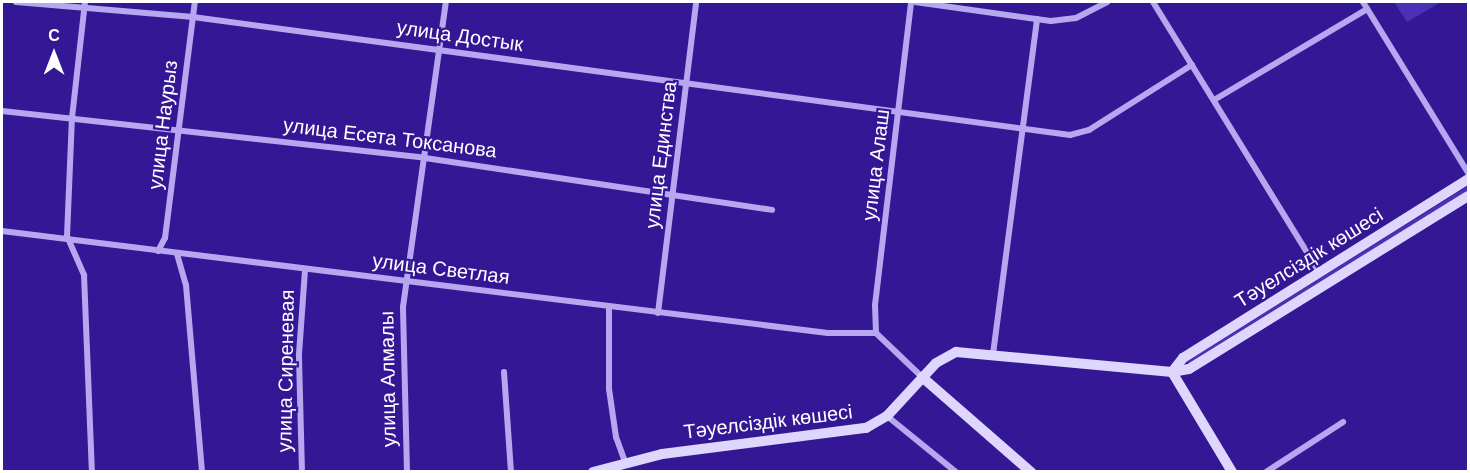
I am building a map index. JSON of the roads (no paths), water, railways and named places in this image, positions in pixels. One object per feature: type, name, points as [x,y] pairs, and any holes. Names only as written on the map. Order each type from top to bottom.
[{"type":"main road","name":"Тәуелсіздік көшесі","points":[[1172,372],[1184,358],[1468,179]]},
{"type":"main road","name":"Тәуелсіздік көшесі","points":[[593,471],[628,467],[799,433],[854,430],[887,416],[922,377],[956,352],[1172,372],[1190,369],[1468,196]]},
{"type":"main road","points":[[1172,372],[1232,471]]},
{"type":"main road","points":[[922,377],[1031,471]]},
{"type":"street","name":"улица Достык","points":[[16,2],[85,4],[193,17],[1070,135],[1089,130],[1192,65]]},
{"type":"street","name":"улица Наурыз","points":[[158,251],[165,238],[195,2]]},
{"type":"street","name":"улица Алмалы","points":[[407,471],[401,357],[405,280],[425,158],[446,2]]},
{"type":"street","name":"улица Единства","points":[[658,313],[696,2]]},
{"type":"street","points":[[913,2],[1037,19],[1076,18],[1107,2]]},
{"type":"street","name":"улица Алаш","points":[[876,333],[875,305],[913,2]]},
{"type":"street","points":[[1153,2],[1320,273]]},
{"type":"street","points":[[1363,2],[1468,173]]},
{"type":"street","points":[[85,4],[72,117],[67,236],[84,275],[92,471]]},
{"type":"street","points":[[1214,100],[1368,9]]},
{"type":"street","points":[[993,354],[1037,19]]},
{"type":"street","name":"улица Есета Токсанова","points":[[2,111],[180,128],[425,158],[655,189],[673,197],[772,210]]},
{"type":"street","name":"улица Светлая","points":[[2,231],[67,236],[177,254],[305,271],[405,280],[828,333],[876,333]]},
{"type":"street","points":[[177,254],[186,285],[202,471]]},
{"type":"street","name":"улица Сиреневая","points":[[302,471],[299,354],[305,271]]},
{"type":"street","points":[[609,307],[609,388],[616,437],[628,467]]},
{"type":"street","points":[[876,333],[922,377]]},
{"type":"street","points":[[504,372],[511,471]]},
{"type":"street","points":[[887,416],[956,471]]},
{"type":"street","points":[[1266,471],[1343,422]]}]
